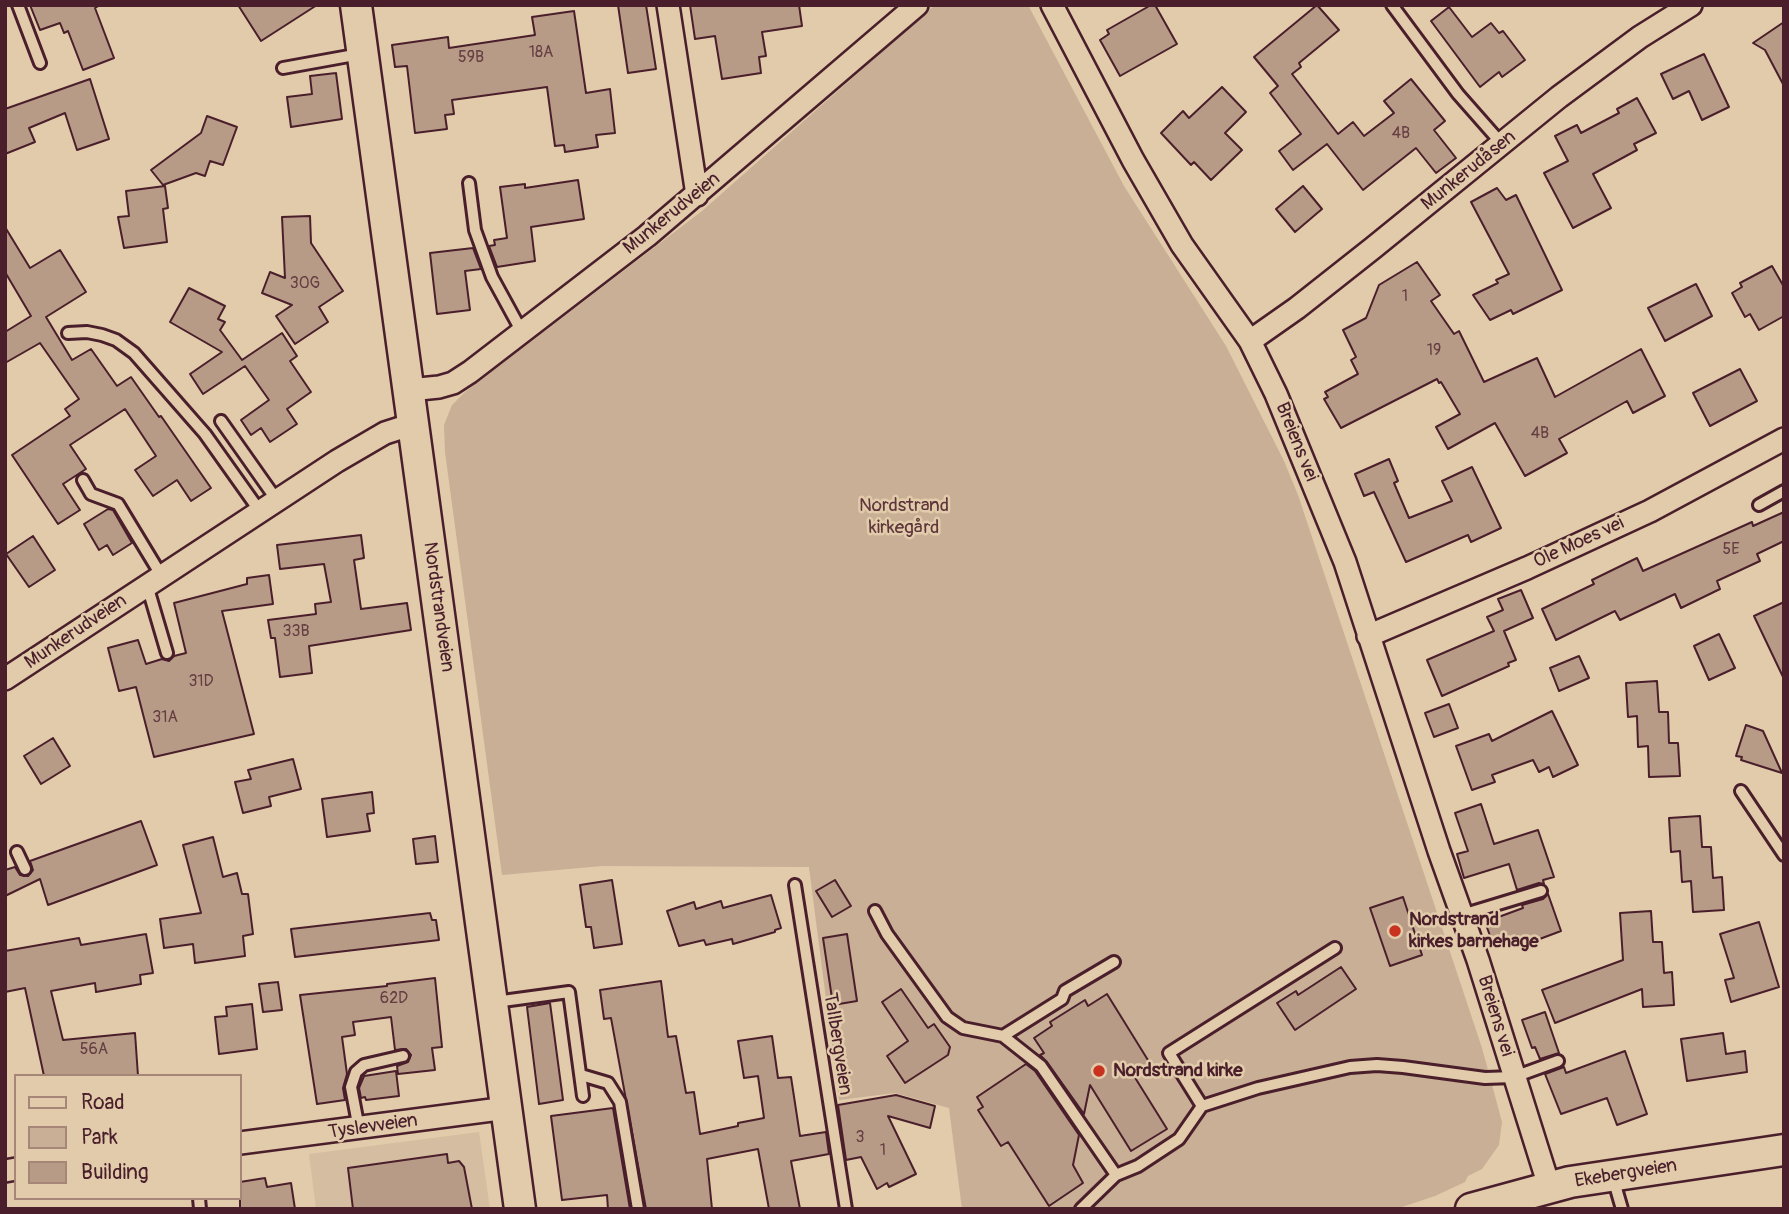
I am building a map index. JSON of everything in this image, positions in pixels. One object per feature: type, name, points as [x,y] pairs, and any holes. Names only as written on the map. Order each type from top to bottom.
[{"type":"main road","name":"Nordstrandveien","points":[[356,5],[520,1209]]},
{"type":"main road","name":"Ekebergveien","points":[[1471,1209],[1549,1186],[1784,1150]]},
{"type":"street","points":[[668,5],[697,195]]},
{"type":"street","name":"Munkerudveien","points":[[409,390],[453,383],[522,332],[697,195],[917,5]]},
{"type":"street","name":"Breiens vei","points":[[1052,5],[1133,160],[1182,245],[1250,341],[1276,394],[1345,562],[1549,1186]]},
{"type":"street","name":"Munkerudåsen","points":[[1250,341],[1297,307],[1559,97],[1640,37],[1690,5]]},
{"type":"street","name":"Munkerudveien","points":[[5,679],[362,445],[385,433],[413,425]]},
{"type":"street","name":"Ole Moes vei","points":[[1368,636],[1650,511],[1784,439]]},
{"type":"street","name":"Tyslevveien","points":[[242,1143],[507,1108]]},
{"type":"lane","points":[[18,5],[40,63]]},
{"type":"lane","points":[[1392,5],[1458,94],[1502,144]]},
{"type":"lane","points":[[283,68],[363,54]]},
{"type":"lane","points":[[469,183],[475,230],[492,277],[522,332]]},
{"type":"lane","points":[[68,332],[102,335],[116,340],[134,353],[267,505]]},
{"type":"lane","points":[[220,421],[267,505]]},
{"type":"lane","name":"Munkerudveien","points":[[83,480],[91,494],[118,504],[154,580],[167,653]]},
{"type":"lane","points":[[1759,505],[1784,491]]},
{"type":"lane","points":[[1741,791],[1784,855]]},
{"type":"lane","points":[[17,852],[25,870]]},
{"type":"lane","name":"Tallbergveien","points":[[795,885],[846,1209]]},
{"type":"lane","points":[[1462,915],[1541,891]]},
{"type":"lane","points":[[875,911],[887,934],[947,1017],[963,1028],[1003,1036],[1041,1066],[1116,1175]]},
{"type":"lane","points":[[1202,1106],[1169,1053],[1335,948]]},
{"type":"lane","points":[[1003,1036],[1062,999],[1065,990],[1114,962]]},
{"type":"lane","points":[[492,1002],[569,992],[583,1096]]},
{"type":"lane","points":[[359,1129],[351,1087],[356,1072],[364,1065],[403,1056]]},
{"type":"lane","name":"Breiens vei","points":[[1514,1077],[1558,1061]]},
{"type":"lane","points":[[1081,1209],[1116,1175],[1138,1166],[1179,1139],[1202,1106],[1258,1088],[1350,1068],[1377,1065],[1467,1076],[1514,1077]]},
{"type":"lane","points":[[581,1075],[608,1083],[620,1102],[638,1209]]},
{"type":"lane","points":[[1612,1175],[1622,1209]]},
{"type":"shaded area","points":[[479,1132],[490,1209],[316,1209],[309,1154]]},
{"type":"green space","name":"Nordstrand kirkegård","points":[[935,5],[1028,5],[1124,186],[1226,346],[1284,461],[1298,495],[1482,1048],[1502,1122],[1499,1145],[1482,1169],[1468,1176],[1465,1182],[1435,1196],[1396,1209],[962,1209],[949,1108],[895,1093],[839,1100],[809,867],[602,866],[502,875],[445,452],[444,425],[452,405],[465,392],[702,211]]},
{"type":"building","points":[[30,5],[100,5],[95,8],[114,58],[83,70],[68,31],[64,33],[60,23],[40,30]]},
{"type":"building","points":[[238,5],[317,5],[261,41]]},
{"type":"building","points":[[618,5],[646,5],[656,69],[628,73]]},
{"type":"building","points":[[690,5],[799,5],[802,26],[762,32],[766,56],[759,57],[761,73],[722,79],[715,36],[695,39]]},
{"type":"building","points":[[1155,5],[1177,44],[1120,76],[1100,40],[1109,34],[1107,30]]},
{"type":"building","points":[[1317,5],[1339,30],[1299,63],[1301,67],[1292,74],[1338,134],[1353,122],[1364,136],[1394,113],[1384,101],[1411,79],[1445,121],[1434,130],[1456,158],[1436,173],[1416,148],[1363,190],[1327,144],[1293,170],[1279,151],[1301,134],[1270,93],[1278,86],[1254,57]]},
{"type":"building","points":[[1449,7],[1472,37],[1491,23],[1499,33],[1503,31],[1525,60],[1502,77],[1499,72],[1480,87],[1431,21]]},
{"type":"building","points":[[574,11],[586,93],[610,89],[615,133],[596,135],[598,147],[565,152],[564,145],[555,146],[547,87],[452,100],[454,114],[445,115],[447,129],[415,133],[407,66],[395,67],[392,45],[448,37],[449,48],[535,35],[532,17]]},
{"type":"building","points":[[1784,22],[1784,86],[1765,50],[1753,43]]},
{"type":"building","points":[[1704,54],[1729,107],[1702,120],[1689,91],[1673,99],[1661,74]]},
{"type":"building","points":[[336,73],[342,119],[291,127],[287,97],[312,94],[310,76]]},
{"type":"building","points":[[90,79],[109,139],[77,150],[65,113],[29,128],[35,142],[5,154],[5,109]]},
{"type":"building","points":[[1222,87],[1246,112],[1225,133],[1242,150],[1211,180],[1194,162],[1191,165],[1161,133],[1183,111],[1189,118]]},
{"type":"building","points":[[1637,98],[1656,133],[1634,144],[1637,150],[1593,174],[1611,208],[1573,228],[1544,173],[1568,161],[1555,136],[1577,125],[1581,133],[1619,113],[1617,109]]},
{"type":"building","points":[[207,116],[237,127],[223,165],[210,161],[205,176],[196,173],[163,185],[151,170],[201,133]]},
{"type":"building","points":[[578,180],[584,219],[531,227],[535,261],[497,267],[489,246],[495,245],[494,240],[507,238],[500,187],[525,184],[525,188]]},
{"type":"building","points":[[165,186],[168,208],[163,209],[167,242],[124,248],[118,217],[129,216],[126,191]]},
{"type":"building","points":[[1303,186],[1322,209],[1295,232],[1276,209]]},
{"type":"building","points":[[1497,188],[1506,200],[1516,195],[1562,290],[1513,314],[1511,310],[1490,320],[1473,295],[1498,283],[1496,280],[1509,274],[1471,202]]},
{"type":"building","points":[[310,216],[311,243],[343,291],[319,307],[328,322],[295,344],[276,316],[292,305],[262,293],[270,272],[285,278],[282,217]]},
{"type":"building","points":[[5,227],[30,268],[60,250],[86,292],[46,317],[72,360],[91,349],[117,386],[131,377],[211,488],[191,501],[177,480],[153,496],[135,470],[156,456],[125,409],[70,445],[86,469],[63,484],[80,510],[58,524],[12,455],[70,416],[65,409],[79,399],[40,343],[5,363],[5,332],[31,316],[5,272]]},
{"type":"building","points":[[473,248],[481,269],[465,271],[470,310],[437,314],[430,253]]},
{"type":"building","points":[[1417,262],[1440,295],[1431,301],[1454,334],[1459,331],[1484,382],[1537,358],[1555,397],[1641,349],[1665,396],[1633,413],[1627,401],[1559,439],[1567,453],[1525,476],[1495,423],[1448,449],[1436,427],[1460,414],[1437,379],[1341,428],[1324,399],[1328,397],[1325,392],[1358,374],[1351,360],[1356,357],[1343,330],[1366,318],[1379,285]]},
{"type":"building","points":[[1772,266],[1784,287],[1784,316],[1759,330],[1750,314],[1745,317],[1732,293],[1742,287],[1740,283]]},
{"type":"building","points":[[1696,284],[1712,316],[1665,341],[1648,308]]},
{"type":"building","points":[[189,288],[225,306],[218,319],[225,322],[220,330],[242,360],[282,333],[297,356],[290,361],[311,392],[287,409],[297,424],[270,442],[261,428],[251,435],[241,420],[269,400],[245,366],[203,394],[190,374],[222,352],[170,322]]},
{"type":"building","points":[[1740,369],[1757,401],[1710,426],[1693,393]]},
{"type":"building","points":[[1389,459],[1398,481],[1394,483],[1409,518],[1452,501],[1442,481],[1472,467],[1501,528],[1471,542],[1468,535],[1406,562],[1374,492],[1364,496],[1355,474]]},
{"type":"building","points":[[108,509],[113,510],[132,543],[113,555],[107,545],[99,550],[84,524]]},
{"type":"building","points":[[1784,512],[1784,541],[1757,554],[1760,561],[1717,581],[1720,589],[1681,608],[1675,594],[1620,620],[1615,611],[1556,640],[1542,609],[1594,584],[1592,580],[1637,558],[1643,571],[1752,522],[1753,526]]},
{"type":"building","points":[[361,535],[364,558],[354,560],[361,609],[407,603],[411,630],[309,646],[312,673],[280,677],[275,638],[271,638],[268,620],[316,614],[315,604],[331,602],[324,564],[280,569],[277,545]]},
{"type":"building","points":[[33,536],[55,570],[29,587],[6,554]]},
{"type":"building","points":[[269,575],[273,604],[222,611],[254,734],[154,757],[136,687],[119,691],[108,648],[138,640],[146,664],[162,659],[169,661],[174,656],[186,653],[174,603],[247,584],[247,578]]},
{"type":"building","points":[[1521,590],[1533,618],[1504,631],[1516,660],[1508,663],[1509,666],[1442,696],[1427,660],[1494,631],[1487,617],[1503,610],[1498,599]]},
{"type":"building","points":[[1784,602],[1784,679],[1754,616]]},
{"type":"building","points":[[1719,634],[1735,668],[1709,680],[1694,646]]},
{"type":"building","points":[[1579,656],[1589,678],[1559,691],[1550,668]]},
{"type":"building","points":[[1657,681],[1659,712],[1668,712],[1669,743],[1678,743],[1680,776],[1649,777],[1648,746],[1638,747],[1637,716],[1628,717],[1626,683]]},
{"type":"building","points":[[1449,704],[1458,728],[1434,737],[1425,713]]},
{"type":"building","points":[[1552,711],[1578,765],[1553,777],[1549,767],[1539,772],[1533,760],[1492,775],[1495,782],[1472,790],[1456,746],[1489,734],[1492,741]]},
{"type":"building","points":[[1746,725],[1763,731],[1782,773],[1736,756]]},
{"type":"building","points":[[53,738],[70,766],[41,784],[24,756]]},
{"type":"building","points":[[293,759],[301,789],[269,797],[271,806],[243,813],[235,782],[251,779],[248,770]]},
{"type":"building","points":[[372,792],[374,813],[367,814],[370,831],[327,837],[322,799]]},
{"type":"building","points":[[1481,804],[1494,844],[1538,830],[1554,877],[1543,880],[1544,884],[1517,890],[1509,864],[1464,878],[1457,854],[1468,851],[1455,813]]},
{"type":"building","points":[[1700,816],[1702,847],[1711,847],[1713,878],[1722,877],[1724,910],[1693,912],[1691,881],[1682,882],[1680,851],[1671,852],[1669,818]]},
{"type":"building","points":[[141,821],[157,865],[48,905],[40,879],[5,896],[5,870],[15,867],[20,875],[28,876],[33,870],[30,861]]},
{"type":"building","points":[[435,836],[438,862],[416,864],[413,839]]},
{"type":"building","points":[[213,837],[223,877],[237,873],[242,894],[248,894],[253,934],[243,936],[245,956],[195,963],[193,944],[164,948],[160,919],[201,913],[183,845]]},
{"type":"building","points":[[612,880],[622,944],[594,948],[591,927],[586,927],[580,885]]},
{"type":"building","points":[[835,880],[851,906],[832,917],[816,891]]},
{"type":"building","points":[[1548,894],[1561,931],[1521,946],[1517,935],[1493,944],[1485,922],[1523,908],[1522,905],[1543,899]]},
{"type":"building","points":[[771,895],[781,928],[733,944],[732,939],[706,945],[704,940],[679,946],[667,911],[694,902],[696,909],[721,901],[723,908]]},
{"type":"building","points":[[1403,897],[1422,955],[1390,966],[1370,908]]},
{"type":"building","points":[[1651,911],[1653,942],[1662,942],[1664,973],[1672,972],[1674,1005],[1643,1007],[1642,989],[1555,1023],[1542,990],[1623,960],[1620,913]]},
{"type":"building","points":[[430,913],[432,920],[436,920],[439,940],[295,957],[291,929]]},
{"type":"building","points":[[1759,922],[1779,987],[1731,1002],[1725,980],[1734,978],[1720,934]]},
{"type":"building","points":[[146,934],[153,973],[140,975],[141,984],[96,992],[95,983],[51,991],[63,1040],[135,1033],[138,1074],[44,1074],[25,988],[5,992],[5,951],[79,938],[81,945]]},
{"type":"building","points":[[847,934],[857,1001],[833,1005],[823,938]]},
{"type":"building","points":[[1341,967],[1356,989],[1295,1030],[1277,1003],[1296,991],[1298,995]]},
{"type":"building","points":[[435,978],[442,1047],[432,1048],[435,1070],[398,1074],[397,1066],[408,1062],[411,1055],[406,1049],[395,1050],[391,1017],[353,1022],[355,1035],[342,1037],[347,1074],[343,1088],[345,1100],[317,1104],[300,995]]},
{"type":"building","points":[[661,981],[668,1037],[676,1036],[686,1093],[694,1092],[700,1134],[764,1118],[758,1076],[744,1078],[738,1041],[772,1036],[778,1078],[791,1077],[800,1136],[826,1132],[829,1154],[791,1161],[800,1209],[769,1209],[758,1149],[707,1159],[712,1209],[646,1209],[611,1018],[604,1019],[600,990]]},
{"type":"building","points":[[278,982],[282,1010],[263,1012],[259,984]]},
{"type":"building","points":[[901,989],[928,1028],[934,1024],[950,1047],[948,1055],[905,1083],[887,1056],[908,1041],[882,1002]]},
{"type":"building","name":"Nordstrand kirke","points":[[1107,994],[1151,1065],[1134,1076],[1167,1129],[1131,1151],[1090,1085],[1084,1114],[1040,1055],[1044,1053],[1034,1038],[1052,1026],[1050,1022],[1085,1000],[1088,1006]]},
{"type":"building","points":[[550,1003],[563,1100],[539,1104],[527,1007]]},
{"type":"building","points":[[252,1004],[257,1049],[219,1054],[215,1017],[227,1016],[226,1007]]},
{"type":"building","points":[[1545,1012],[1559,1053],[1540,1059],[1535,1047],[1532,1048],[1522,1020]]},
{"type":"building","points":[[1723,1033],[1726,1054],[1745,1051],[1747,1072],[1687,1081],[1681,1039]]},
{"type":"building","points":[[1625,1051],[1647,1114],[1617,1125],[1607,1098],[1561,1114],[1545,1074],[1564,1067],[1566,1073]]},
{"type":"building","points":[[1026,1064],[1035,1071],[1079,1135],[1073,1165],[1083,1183],[1049,1206],[1008,1142],[1001,1146],[978,1110],[983,1107],[977,1097]]},
{"type":"building","points":[[396,1071],[399,1096],[366,1100],[365,1097],[361,1098],[359,1088],[364,1076]]},
{"type":"building","points":[[896,1095],[935,1106],[930,1128],[888,1116],[916,1174],[889,1187],[887,1183],[877,1189],[861,1157],[846,1160],[838,1105]]},
{"type":"building","points":[[613,1108],[630,1209],[608,1209],[607,1195],[562,1200],[551,1116]]},
{"type":"building","points":[[447,1154],[448,1163],[459,1161],[464,1167],[472,1209],[353,1209],[348,1168]]},
{"type":"building","points":[[265,1178],[267,1187],[291,1183],[295,1209],[240,1209],[242,1182]]},
{"type":"place","name":"Nordstrand kirkes barnehage","points":[[1395,931]]},
{"type":"place","name":"Nordstrand kirke","points":[[1099,1071]]}]
